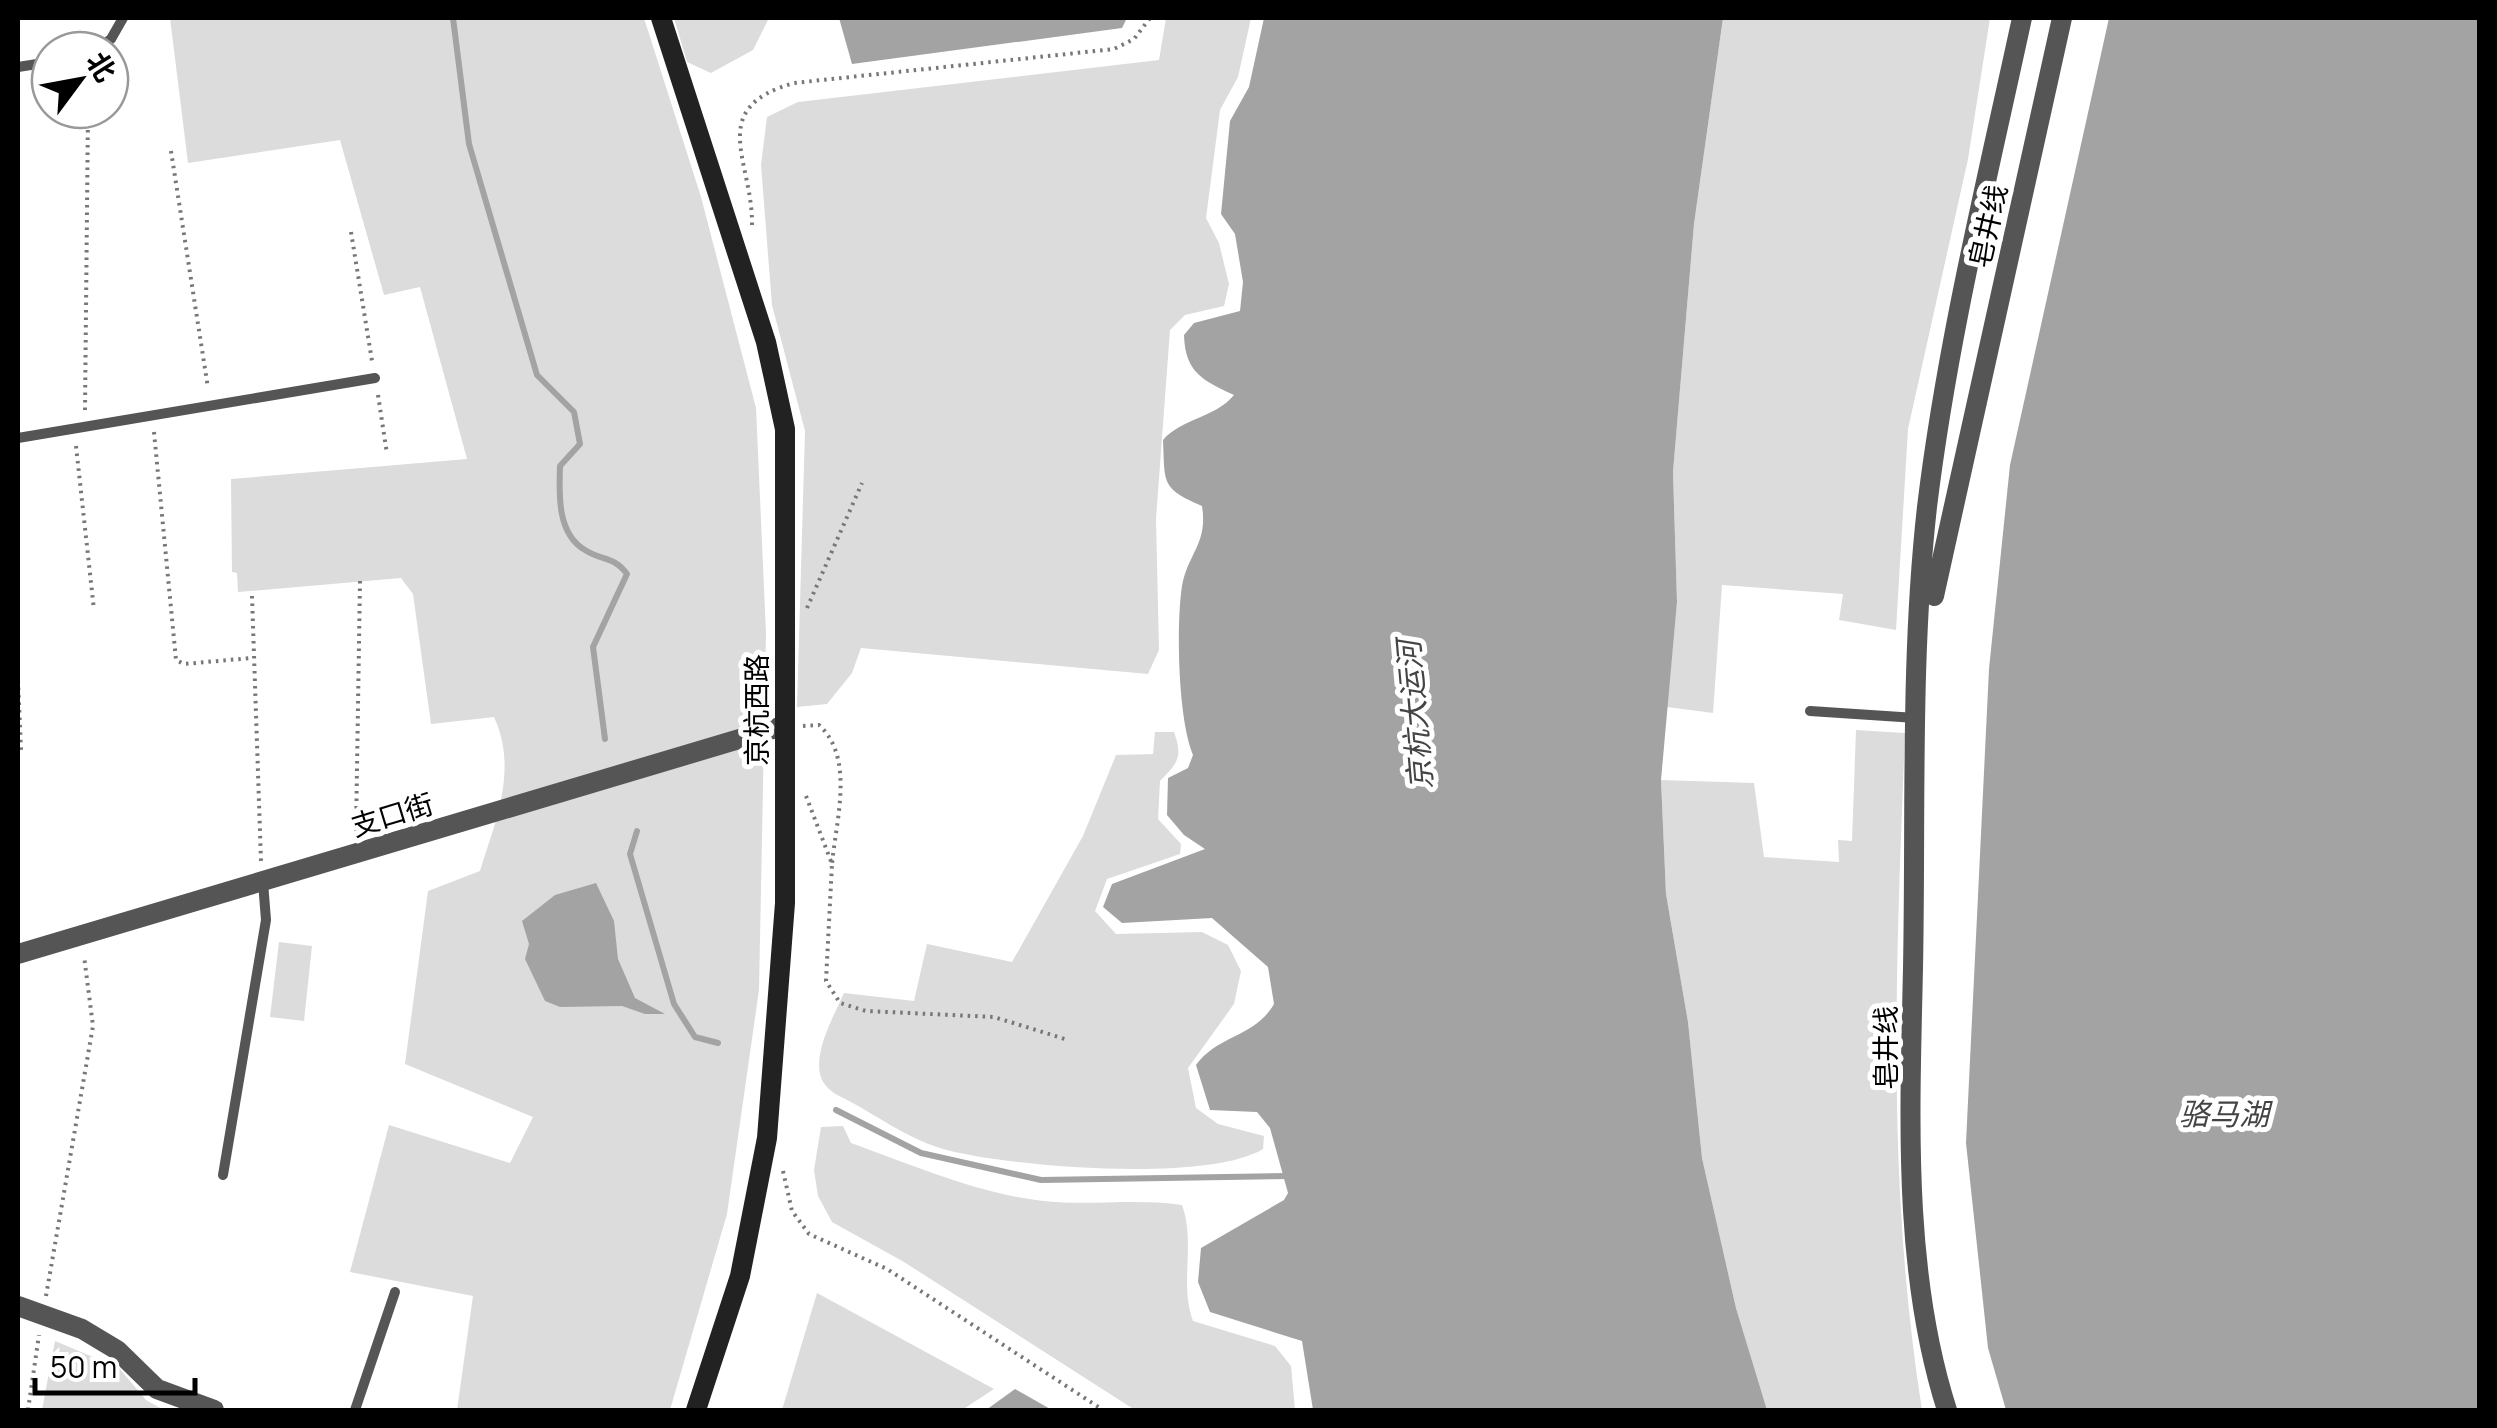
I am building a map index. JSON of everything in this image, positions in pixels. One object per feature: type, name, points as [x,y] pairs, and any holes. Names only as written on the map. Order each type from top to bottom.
[{"type":"main road","name":"京杭西路","points":[[661,18],[766,342],[785,429],[785,903],[767,1138],[740,1276],[696,1410]]},
{"type":"street","name":"皂井线","points":[[1947,1410],[1924,1307],[1915,1235],[1912,1027],[1917,718],[1927,508],[1960,311],[2022,18]]},
{"type":"street","name":"皂井线","points":[[1918,682],[1943,543],[2062,18]]},
{"type":"street","name":"支口街","points":[[18,954],[783,726]]},
{"type":"street","points":[[18,1306],[43,1313],[117,1350],[157,1390],[214,1410]]},
{"type":"lane","points":[[18,438],[375,378]]},
{"type":"lane","points":[[1810,710],[1917,718]]},
{"type":"lane","points":[[224,1175],[266,920],[262,882]]},
{"type":"lane","points":[[355,1410],[395,1292]]},
{"type":"path","points":[[752,238],[752,208],[739,154],[739,125],[748,106],[768,90],[794,82],[1114,49],[1134,39],[1150,18]]},
{"type":"path","points":[[87,130],[79,430],[94,610]]},
{"type":"path","points":[[171,151],[211,406]]},
{"type":"path","points":[[351,232],[388,454]]},
{"type":"path","points":[[153,417],[176,660],[184,664],[252,658]]},
{"type":"path","points":[[807,609],[862,483]]},
{"type":"path","points":[[355,854],[360,581]]},
{"type":"path","points":[[252,596],[262,882]]},
{"type":"path","points":[[18,680],[20,750]]},
{"type":"path","points":[[783,726],[818,725],[832,737],[840,759],[826,981],[840,1004],[866,1011],[994,1017],[1064,1039]]},
{"type":"path","points":[[802,783],[832,864]]},
{"type":"path","points":[[28,1410],[93,1026],[93,1004],[80,936]]},
{"type":"path","points":[[782,1168],[792,1211],[809,1234],[887,1268],[1104,1410]]},
{"type":"shaded area","points":[[170,18],[644,18],[701,197],[756,408],[766,633],[759,990],[727,1214],[670,1410],[457,1410],[473,1296],[350,1272],[389,1125],[510,1163],[533,1117],[405,1064],[428,891],[480,871],[502,794],[501,736],[494,717],[431,724],[413,594],[401,578],[238,592],[237,573],[232,572],[231,479],[467,459],[420,287],[384,295],[340,140],[188,163]]},
{"type":"shaded area","points":[[674,18],[769,18],[753,50],[711,73],[687,62]]},
{"type":"shaded area","points":[[1166,18],[1251,18],[1238,77],[1220,110],[1206,218],[1219,243],[1229,284],[1224,306],[1185,315],[1170,330],[1156,519],[1159,650],[1148,674],[861,648],[852,673],[827,704],[797,707],[805,431],[772,305],[761,165],[767,117],[798,102],[1159,60]]},
{"type":"shaded area","points":[[1723,18],[1990,18],[1968,159],[1908,429],[1896,630],[1839,620],[1843,594],[1722,585],[1713,713],[1667,707],[1677,602],[1673,472],[1694,224]]},
{"type":"shaded area","points":[[1856,730],[1905,733],[1897,988],[1898,1156],[1922,1410],[1767,1410],[1736,1308],[1702,1158],[1688,1022],[1666,894],[1661,780],[1754,783],[1764,857],[1839,862],[1838,840],[1852,841]]},
{"type":"shaded area","points":[[1155,732],[1174,732],[1177,741],[1177,759],[1160,781],[1158,819],[1181,844],[1180,854],[1107,879],[1095,911],[1116,934],[1202,932],[1228,945],[1241,971],[1234,1004],[1188,1068],[1196,1108],[1218,1124],[1264,1136],[1263,1149],[1236,1160],[1156,1169],[1016,1162],[934,1146],[828,1088],[822,1080],[819,1059],[844,993],[914,1001],[927,944],[1012,962],[1083,836],[1116,755],[1153,754]]},
{"type":"shaded area","points":[[279,942],[312,946],[304,1021],[270,1017]]},
{"type":"shaded area","points":[[843,1126],[851,1143],[994,1192],[1043,1201],[1182,1205],[1188,1234],[1187,1292],[1193,1321],[1275,1346],[1291,1366],[1295,1410],[1135,1410],[904,1262],[832,1222],[818,1196],[814,1170],[821,1127]]},
{"type":"shaded area","points":[[817,1293],[994,1389],[962,1410],[782,1410]]},
{"type":"shaded area","points":[[55,1341],[119,1368],[146,1400],[164,1410],[42,1410]]},
{"type":"water","points":[[839,18],[1127,18],[1122,28],[852,64]]},
{"type":"water","name":"京杭大运河","points":[[1264,18],[1723,18],[1694,224],[1673,472],[1677,602],[1661,780],[1666,894],[1688,1022],[1702,1158],[1736,1308],[1767,1410],[1313,1410],[1302,1341],[1210,1312],[1198,1282],[1201,1248],[1284,1200],[1288,1193],[1270,1128],[1257,1112],[1210,1110],[1196,1065],[1215,1047],[1266,1015],[1274,1004],[1268,967],[1212,918],[1122,923],[1103,907],[1112,884],[1205,849],[1184,835],[1167,815],[1168,778],[1188,768],[1193,755],[1181,696],[1179,624],[1182,586],[1200,539],[1203,519],[1202,506],[1168,483],[1163,440],[1179,427],[1218,409],[1234,395],[1192,367],[1184,335],[1194,323],[1240,311],[1243,282],[1235,234],[1221,214],[1230,121],[1249,87]]},
{"type":"water","name":"骆马湖","points":[[2109,18],[2479,18],[2479,1410],[2006,1410],[1988,1348],[1966,1143],[1989,669],[2010,465]]},
{"type":"water","points":[[596,883],[614,921],[618,959],[635,998],[665,1014],[645,1014],[622,1006],[560,1007],[545,1001],[525,959],[529,944],[522,921],[555,895]]},
{"type":"water","points":[[1015,1389],[1052,1410],[986,1410]]},
{"type":"waterway","points":[[453,18],[469,144],[537,375],[574,412],[580,444],[560,466],[560,501],[565,524],[576,543],[617,564],[627,574],[593,647],[605,739]]},
{"type":"waterway","points":[[637,831],[630,854],[674,1004],[695,1037],[718,1043]]},
{"type":"waterway","points":[[836,1110],[921,1153],[1041,1180],[1291,1176]]}]
